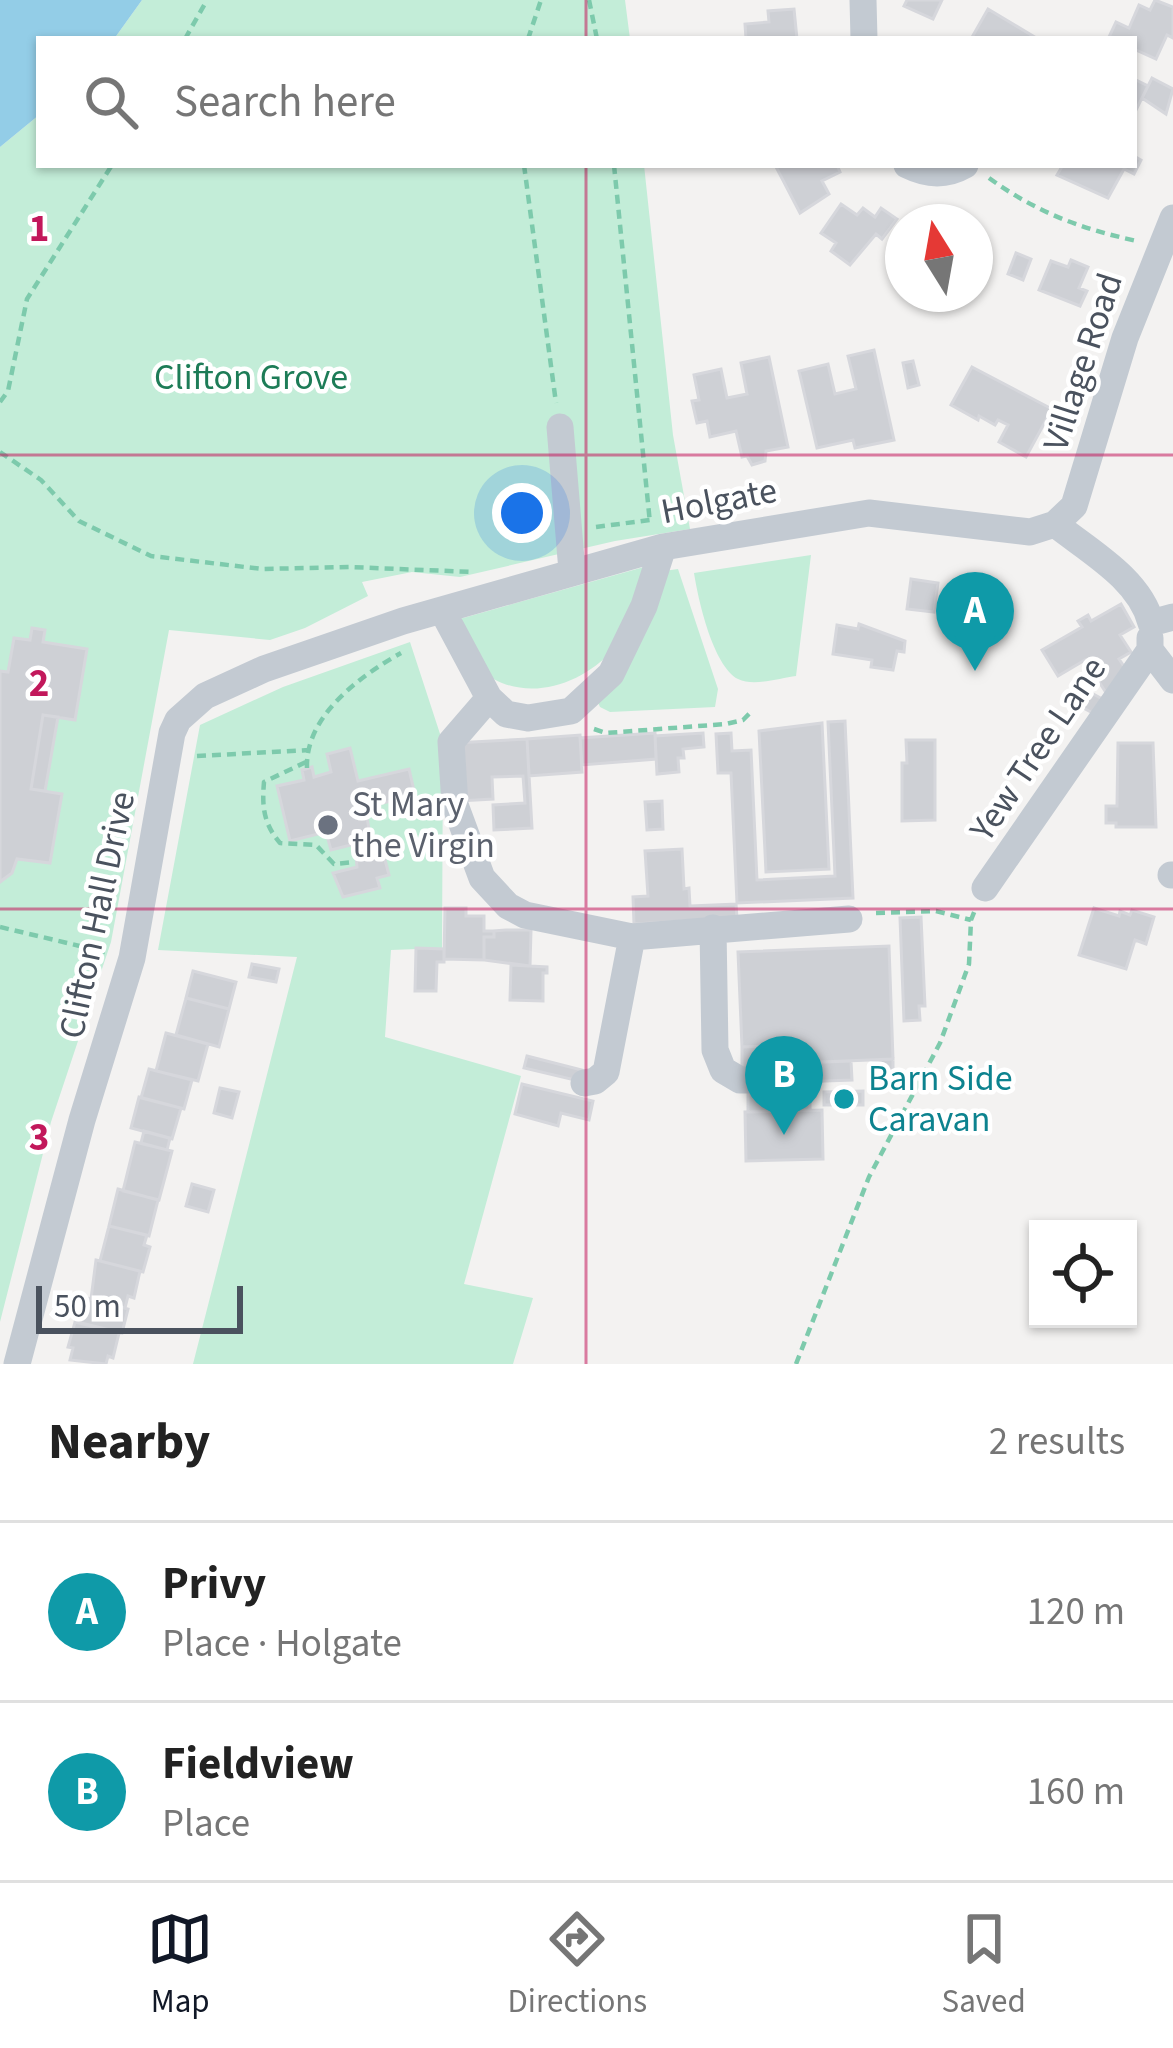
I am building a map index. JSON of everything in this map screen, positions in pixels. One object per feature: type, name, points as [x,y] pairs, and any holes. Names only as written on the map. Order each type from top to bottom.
[{"type":"street","points":[[863,0],[864,36]]},
{"type":"street","points":[[914,168],[935,173],[975,170]]},
{"type":"street","name":"Village Road","points":[[1055,524],[1074,506],[1125,338],[1173,218]]},
{"type":"street","points":[[560,427],[572,571]]},
{"type":"street","name":"Holgate","points":[[403,622],[444,615],[572,571],[663,547],[869,514],[1030,532],[1055,524]]},
{"type":"street","points":[[1055,524],[1135,589],[1158,630],[1173,680]]},
{"type":"street","points":[[444,615],[489,698],[506,714],[528,718],[572,711],[611,674],[644,606],[663,547]]},
{"type":"street","name":"Clifton Hall Drive","points":[[17,1364],[82,1120],[132,958],[178,720],[206,695],[264,669],[403,622]]},
{"type":"street","name":"Yew Tree Lane","points":[[985,889],[1158,630]]},
{"type":"street","points":[[489,698],[452,742],[455,805],[482,878],[508,906],[525,915],[632,937],[849,919]]},
{"type":"street","points":[[712,928],[715,1050],[723,1070],[740,1080],[789,1080]]},
{"type":"street","points":[[584,1083],[606,1072],[632,937]]},
{"type":"path","points":[[187,36],[207,0]]},
{"type":"path","points":[[529,36],[541,0]]},
{"type":"path","points":[[589,0],[596,36]]},
{"type":"path","points":[[0,402],[8,391],[27,299],[110,168]]},
{"type":"path","points":[[524,168],[560,427]]},
{"type":"path","points":[[568,530],[650,520],[614,168]]},
{"type":"path","points":[[975,170],[1079,229],[1160,246]]},
{"type":"path","points":[[0,452],[41,480],[79,521],[151,556],[262,569],[462,569],[475,573]]},
{"type":"path","points":[[356,862],[334,864],[316,845],[280,842],[267,828],[264,782],[306,765],[309,749],[344,691],[373,668],[413,647],[444,615]]},
{"type":"path","points":[[572,711],[589,728],[606,733],[726,724],[743,720],[752,711]]},
{"type":"path","points":[[197,756],[309,749]]},
{"type":"path","points":[[796,1364],[868,1177],[940,1043],[969,964],[970,920],[985,889]]},
{"type":"path","points":[[849,919],[883,911],[935,911],[970,920]]},
{"type":"path","points":[[0,927],[100,951]]},
{"type":"green space","points":[[142,0],[625,0],[630,36],[116,36]]},
{"type":"green space","name":"Clifton Grove","points":[[36,117],[36,168],[644,168],[673,435],[690,529],[460,577],[412,572],[362,582],[368,596],[270,640],[169,630],[111,942],[51,1122],[0,1322],[0,147]]},
{"type":"green space","points":[[811,555],[796,676],[759,682],[738,679],[714,647],[694,573]]},
{"type":"green space","points":[[651,565],[619,642],[599,663],[567,682],[531,689],[495,680],[475,664],[449,622]]},
{"type":"green space","points":[[678,569],[718,689],[715,707],[610,712],[600,707],[597,700],[664,571]]},
{"type":"green space","points":[[410,642],[443,743],[442,948],[391,950],[385,1037],[521,1076],[464,1284],[533,1298],[513,1364],[193,1364],[297,957],[158,950],[200,725],[283,687]]},
{"type":"water","points":[[0,0],[142,0],[116,36],[36,36],[36,117],[0,147]]},
{"type":"building","points":[[907,0],[942,0],[933,19],[904,6]]},
{"type":"building","points":[[1155,0],[1173,7],[1173,38],[1167,35],[1156,59],[1137,50],[1137,36],[1109,36],[1116,22],[1129,28],[1139,5],[1150,10]]},
{"type":"building","points":[[794,9],[797,36],[746,36],[745,24],[769,22],[768,11]]},
{"type":"building","points":[[988,9],[1033,36],[973,36]]},
{"type":"building","points":[[1152,78],[1173,89],[1166,114],[1142,98]]},
{"type":"building","points":[[1137,80],[1148,86],[1137,108]]},
{"type":"building","points":[[777,168],[838,168],[840,172],[822,181],[829,194],[800,213]]},
{"type":"building","points":[[1061,168],[1137,168],[1134,174],[1124,169],[1108,198],[1057,175]]},
{"type":"building","points":[[841,204],[857,215],[863,208],[875,217],[881,208],[885,211],[885,235],[882,239],[876,234],[850,265],[831,251],[836,243],[821,233]]},
{"type":"building","points":[[1016,253],[1031,259],[1023,280],[1008,274]]},
{"type":"building","points":[[1071,260],[1088,267],[1079,288],[1087,291],[1080,306],[1039,290],[1051,261],[1068,267]]},
{"type":"building","points":[[874,350],[894,440],[855,448],[853,440],[817,448],[799,371],[828,364],[835,394],[856,389],[848,356]]},
{"type":"building","points":[[769,357],[788,447],[766,451],[765,461],[752,465],[747,456],[742,457],[736,431],[710,437],[707,421],[697,423],[692,401],[699,400],[694,375],[721,369],[727,398],[747,394],[741,363]]},
{"type":"building","points":[[913,361],[919,385],[908,388],[903,363]]},
{"type":"building","points":[[972,367],[1052,409],[1026,457],[999,442],[1008,425],[998,420],[995,425],[979,416],[978,420],[951,405]]},
{"type":"building","points":[[911,579],[938,583],[934,612],[907,609]]},
{"type":"building","points":[[1121,604],[1134,627],[1120,635],[1131,652],[1119,659],[1127,671],[1110,699],[1085,660],[1058,676],[1042,650],[1082,627],[1078,621],[1088,615],[1091,621]]},
{"type":"building","points":[[859,624],[905,641],[893,670],[871,667],[872,660],[833,654],[837,625],[858,629]]},
{"type":"building","points":[[32,628],[45,630],[43,642],[87,649],[75,720],[43,715],[31,789],[62,794],[50,863],[17,859],[12,873],[0,882],[0,671],[8,672],[14,638],[30,640]]},
{"type":"building","points":[[1084,689],[1108,702],[1100,717],[1076,704]]},
{"type":"building","points":[[43,715],[58,717],[45,791],[31,789]]},
{"type":"building","points":[[845,721],[853,898],[737,903],[731,773],[718,773],[716,734],[731,733],[732,751],[751,750],[757,880],[835,876],[828,722]]},
{"type":"building","points":[[822,723],[829,869],[766,872],[759,731]]},
{"type":"building","points":[[655,733],[656,759],[582,765],[580,738]]},
{"type":"building","points":[[703,733],[704,747],[683,749],[679,772],[657,774],[655,736]]},
{"type":"building","points":[[580,735],[582,772],[529,776],[527,739]]},
{"type":"building","points":[[527,739],[532,828],[494,830],[493,805],[525,803],[523,776],[492,777],[493,799],[459,801],[455,743]]},
{"type":"building","points":[[906,740],[935,740],[935,820],[902,821]]},
{"type":"building","points":[[1118,743],[1153,743],[1156,827],[1106,823],[1106,806],[1117,806]]},
{"type":"building","name":"St Mary the Virgin","points":[[350,748],[358,781],[409,769],[419,812],[395,818],[391,801],[365,807],[373,851],[382,848],[389,875],[377,878],[380,888],[343,897],[333,873],[357,867],[355,844],[331,850],[326,832],[290,841],[277,786],[304,780],[302,770],[312,767],[314,777],[331,772],[327,754]]},
{"type":"building","points":[[662,801],[663,829],[647,830],[645,802]]},
{"type":"building","points":[[682,849],[690,906],[736,904],[737,918],[634,924],[633,897],[648,896],[645,851]]},
{"type":"building","points":[[445,908],[466,908],[466,916],[484,916],[484,931],[494,931],[494,937],[484,937],[484,960],[444,959]]},
{"type":"building","points":[[1094,908],[1119,916],[1120,911],[1130,915],[1132,910],[1154,917],[1146,944],[1135,940],[1126,969],[1079,955]]},
{"type":"building","points":[[921,917],[925,1006],[919,1006],[920,1020],[904,1021],[900,918]]},
{"type":"building","points":[[531,930],[530,966],[484,960],[484,937],[494,937],[494,931]]},
{"type":"building","points":[[889,946],[893,1059],[797,1063],[796,1045],[742,1047],[738,952]]},
{"type":"building","points":[[416,948],[444,949],[444,962],[437,962],[436,991],[415,991]]},
{"type":"building","points":[[252,964],[279,969],[276,982],[249,977]]},
{"type":"building","points":[[511,965],[547,967],[543,1001],[510,1000]]},
{"type":"building","points":[[193,971],[236,982],[229,1009],[186,998]]},
{"type":"building","points":[[186,998],[229,1009],[219,1047],[176,1035]]},
{"type":"building","points":[[166,1033],[208,1044],[198,1081],[156,1071]]},
{"type":"building","points":[[796,1045],[797,1068],[742,1070],[742,1047]]},
{"type":"building","points":[[527,1056],[582,1070],[579,1081],[524,1068]]},
{"type":"building","points":[[893,1059],[893,1073],[873,1074],[873,1060]]},
{"type":"building","points":[[851,1061],[852,1080],[798,1082],[797,1063]]},
{"type":"building","points":[[149,1069],[192,1080],[184,1109],[141,1098]]},
{"type":"building","points":[[522,1084],[593,1101],[589,1120],[561,1113],[558,1126],[515,1114]]},
{"type":"building","points":[[220,1088],[239,1092],[232,1118],[214,1113]]},
{"type":"building","points":[[792,1088],[793,1111],[748,1112],[748,1090]]},
{"type":"building","name":"Barn Side Caravan","points":[[863,1091],[863,1105],[824,1105],[824,1092]]},
{"type":"building","points":[[792,1095],[810,1095],[810,1110],[793,1111]]},
{"type":"building","points":[[139,1097],[181,1108],[172,1139],[131,1128]]},
{"type":"building","points":[[822,1110],[823,1159],[746,1161],[745,1112]]},
{"type":"building","points":[[144,1131],[170,1138],[167,1150],[141,1143]]},
{"type":"building","points":[[135,1142],[172,1151],[159,1200],[123,1191]]},
{"type":"building","points":[[192,1184],[214,1190],[208,1212],[186,1206]]},
{"type":"building","points":[[118,1189],[158,1200],[149,1236],[109,1226]]},
{"type":"building","points":[[109,1226],[147,1235],[144,1245],[150,1247],[143,1272],[100,1261]]},
{"type":"building","points":[[96,1260],[140,1271],[134,1298],[128,1296],[125,1308],[91,1299]]},
{"type":"building","points":[[83,1297],[128,1309],[122,1333],[77,1322]]},
{"type":"building","points":[[75,1322],[119,1333],[113,1358],[108,1356],[106,1364],[70,1360],[73,1348],[68,1347]]},
{"type":"place","name":"Privy","points":[[975,671]]},
{"type":"place","name":"St Mary the Virgin","points":[[328,825]]},
{"type":"place","name":"Barn Side Caravan","points":[[844,1099]]},
{"type":"place","name":"Fieldview","points":[[784,1135]]}]
